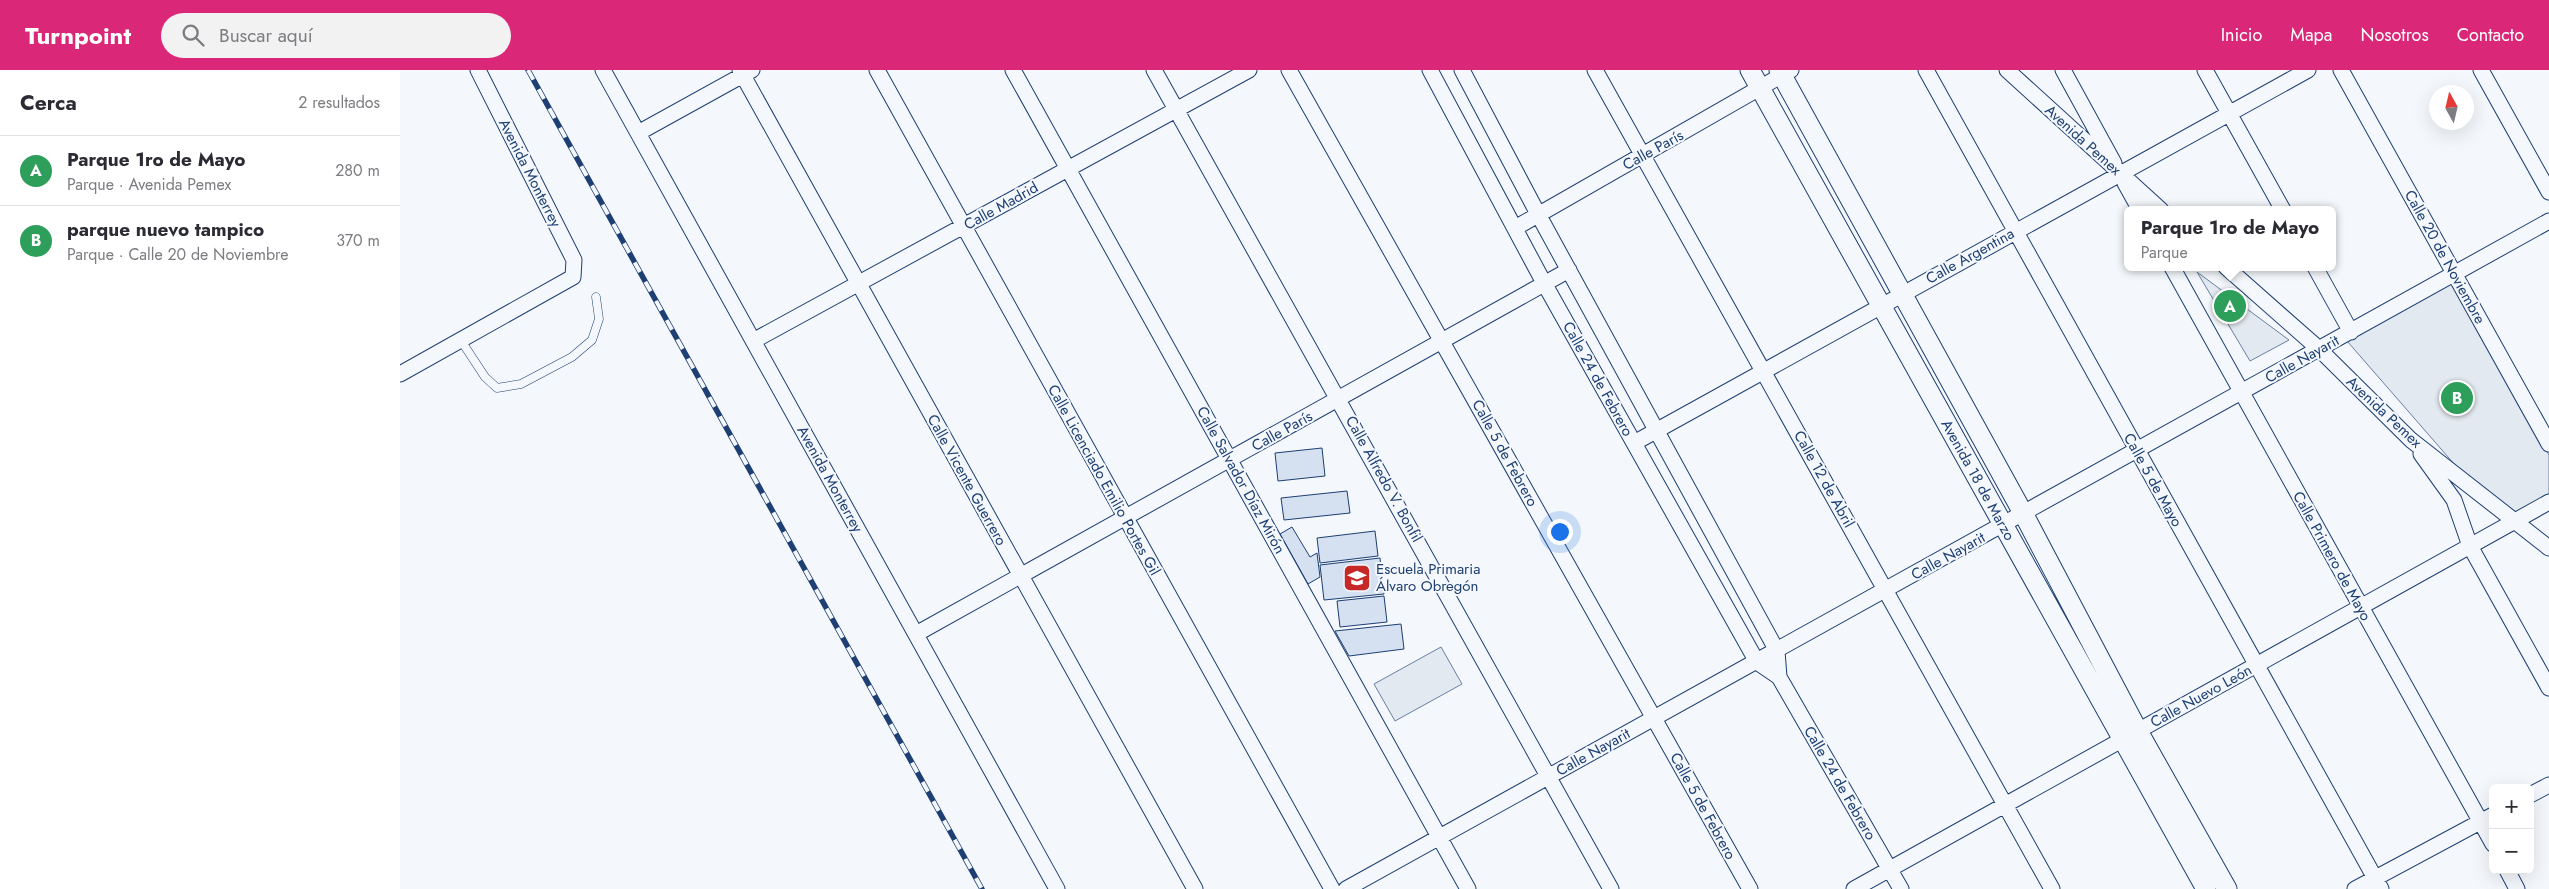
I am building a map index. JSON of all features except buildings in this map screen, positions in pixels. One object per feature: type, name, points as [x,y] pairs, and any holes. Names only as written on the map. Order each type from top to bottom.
[{"type":"street","name":"Avenida Monterrey","points":[[460,339],[573,277],[574,260],[478,70]]},
{"type":"street","name":"Avenida Monterrey","points":[[603,70],[1057,889]]},
{"type":"street","name":"Calle Licenciado Emilio Portes Gil","points":[[877,70],[1332,889]]},
{"type":"street","name":"Calle Salvador Díaz Mirón","points":[[1013,70],[1468,889]]},
{"type":"street","name":"Calle Alfredo V. Bonfil","points":[[1154,70],[1340,399],[1611,889]]},
{"type":"street","name":"Calle Madrid","points":[[753,341],[1249,70]]},
{"type":"street","name":"Calle 5 de Febrero","points":[[1289,70],[1750,889]]},
{"type":"street","name":"Calle 24 de Febrero","points":[[1430,70],[1544,283],[1757,662],[1779,677]]},
{"type":"street","name":"Calle 24 de Febrero","points":[[1462,70],[1538,214],[1777,651],[1779,677],[1901,889]]},
{"type":"street","name":"Calle 12 de Abril","points":[[1595,70],[2052,889]]},
{"type":"street","name":"Avenida 18 de Marzo","points":[[1750,70],[2003,525],[2226,889]]},
{"type":"street","name":"Calle 5 de Mayo","points":[[1926,70],[2378,884]]},
{"type":"street","name":"Avenida Pemex","points":[[2007,70],[2156,206]]},
{"type":"street","points":[[2063,70],[2138,206]]},
{"type":"street","points":[[2205,70],[2281,206]]},
{"type":"street","name":"Calle Argentina","points":[[1634,443],[2308,70]]},
{"type":"street","name":"Calle 20 de Noviembre","points":[[2341,70],[2549,444]]},
{"type":"street","points":[[2481,70],[2549,192]]},
{"type":"street","points":[[638,133],[745,72]]},
{"type":"street","name":"Calle Vicente Guerrero","points":[[745,72],[858,284],[1195,889]]},
{"type":"street","name":"Calle París","points":[[1515,228],[1761,89],[1784,72]]},
{"type":"street","name":"Avenida 18 de Marzo","points":[[1784,72],[1902,293],[2023,513],[2206,889]]},
{"type":"street","name":"Calle Nayarit","points":[[1346,889],[1886,591],[2549,221]]},
{"type":"street","name":"Calle París","points":[[916,634],[1569,270]]},
{"type":"street","name":"Calle Primero de Mayo","points":[[2174,271],[2361,607],[2487,819]]},
{"type":"street","name":"Avenida Pemex","points":[[2230,271],[2318,349],[2411,440],[2516,520],[2549,548]]},
{"type":"street","points":[[2317,271],[2351,332]]},
{"type":"street","points":[[400,374],[460,339]]},
{"type":"street","points":[[2411,440],[2454,500],[2470,546],[2549,688]]},
{"type":"street","name":"Calle Nuevo León","points":[[1854,889],[2549,502]]},
{"type":"street","points":[[2534,793],[2549,784]]},
{"type":"street","points":[[2355,889],[2378,884],[2487,819]]},
{"type":"street","points":[[2509,874],[2518,889]]},
{"type":"lane","points":[[460,339],[485,377],[497,388],[521,384],[572,357],[592,340],[599,319],[596,297]]},
{"type":"shaded area","points":[[2197,272],[2289,340],[2250,361]]},
{"type":"shaded area","points":[[2452,281],[2549,455],[2549,496],[2517,513],[2462,473],[2347,341]]},
{"type":"shaded area","points":[[1441,647],[1462,684],[1395,721],[1374,684]]},
{"type":"railway","points":[[528,70],[982,889]]},
{"type":"place","name":"Parque 1ro de Mayo","points":[[2230,306]]},
{"type":"place","name":"parque nuevo tampico","points":[[2457,398]]},
{"type":"place","name":"Escuela Primaria Álvaro Obregón","points":[[1357,578]]}]
